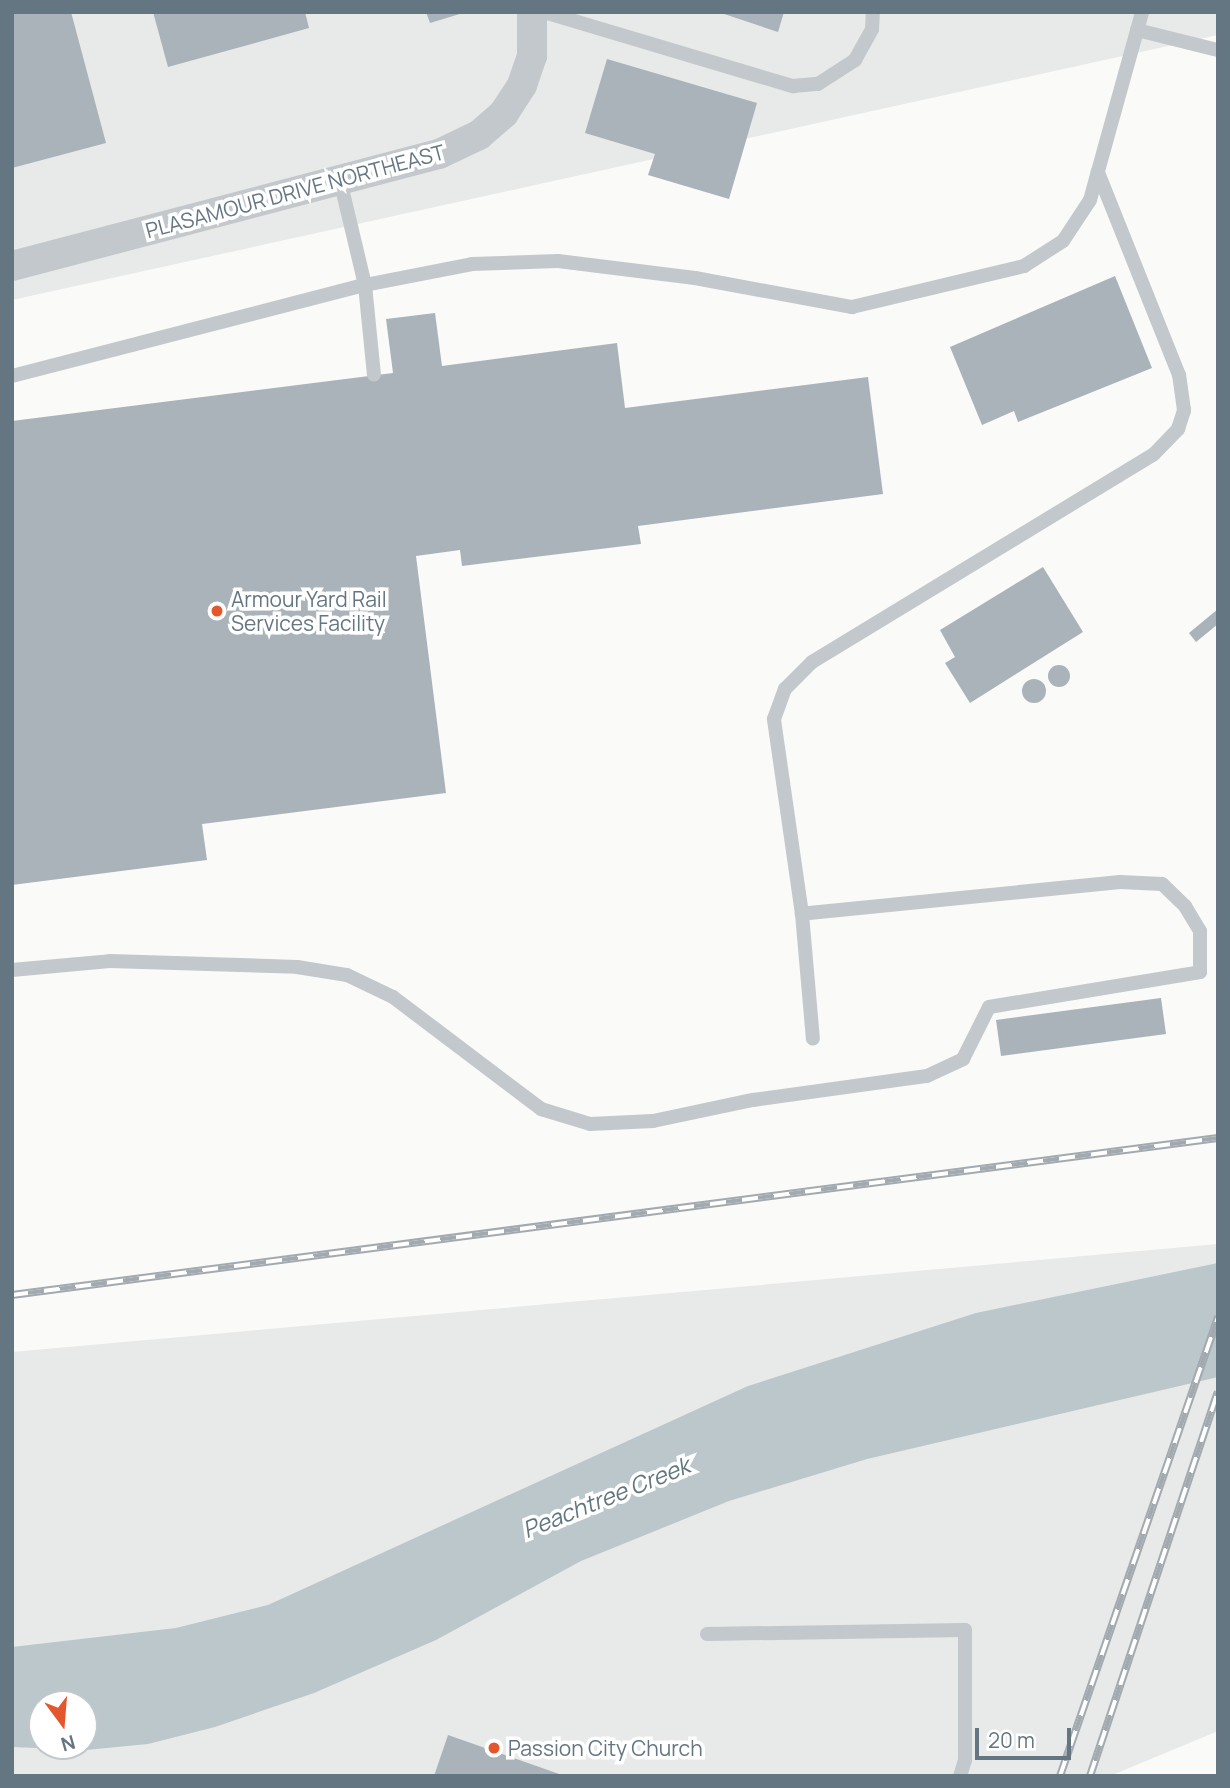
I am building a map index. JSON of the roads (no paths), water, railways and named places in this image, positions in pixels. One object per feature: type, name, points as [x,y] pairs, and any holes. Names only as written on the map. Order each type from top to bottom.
[{"type":"street","name":"PLASAMOUR DRIVE NORTHEAST","points":[[12,266],[439,154],[479,135],[504,113],[522,85],[532,56],[532,12]]},
{"type":"lane","points":[[544,12],[793,86],[818,84],[855,60],[873,29],[873,12]]},
{"type":"lane","points":[[12,376],[365,285],[471,264],[558,261],[695,278],[852,307],[1024,266],[1063,241],[1090,200],[1142,12]]},
{"type":"lane","points":[[1137,30],[1218,50]]},
{"type":"lane","points":[[813,1039],[802,915],[774,719],[785,689],[812,663],[1154,454],[1178,429],[1184,410],[1179,374],[1098,172]]},
{"type":"lane","points":[[340,180],[365,285],[374,375]]},
{"type":"lane","points":[[12,970],[110,961],[297,967],[347,975],[393,997],[541,1109],[590,1124],[653,1121],[753,1100],[927,1076],[963,1059],[989,1007],[1200,972],[1200,931],[1185,906],[1162,884],[1120,882],[802,915]]},
{"type":"lane","points":[[707,1634],[965,1630],[965,1760],[960,1776]]},
{"type":"water","name":"Peachtree Creek","points":[[1218,1263],[1218,1377],[867,1459],[729,1501],[581,1561],[436,1640],[314,1693],[215,1727],[148,1744],[98,1749],[98,1690],[28,1690],[28,1748],[12,1747],[12,1647],[176,1628],[268,1605],[748,1386],[976,1313]]},
{"type":"railway","points":[[12,1295],[1218,1138]]},
{"type":"railway","points":[[1060,1776],[1218,1316]]},
{"type":"railway","points":[[1090,1776],[1218,1392]]},
{"type":"place","name":"Armour Yard Rail Services Facility","points":[[217,611]]},
{"type":"place","name":"Passion City Church","points":[[494,1748]]}]
